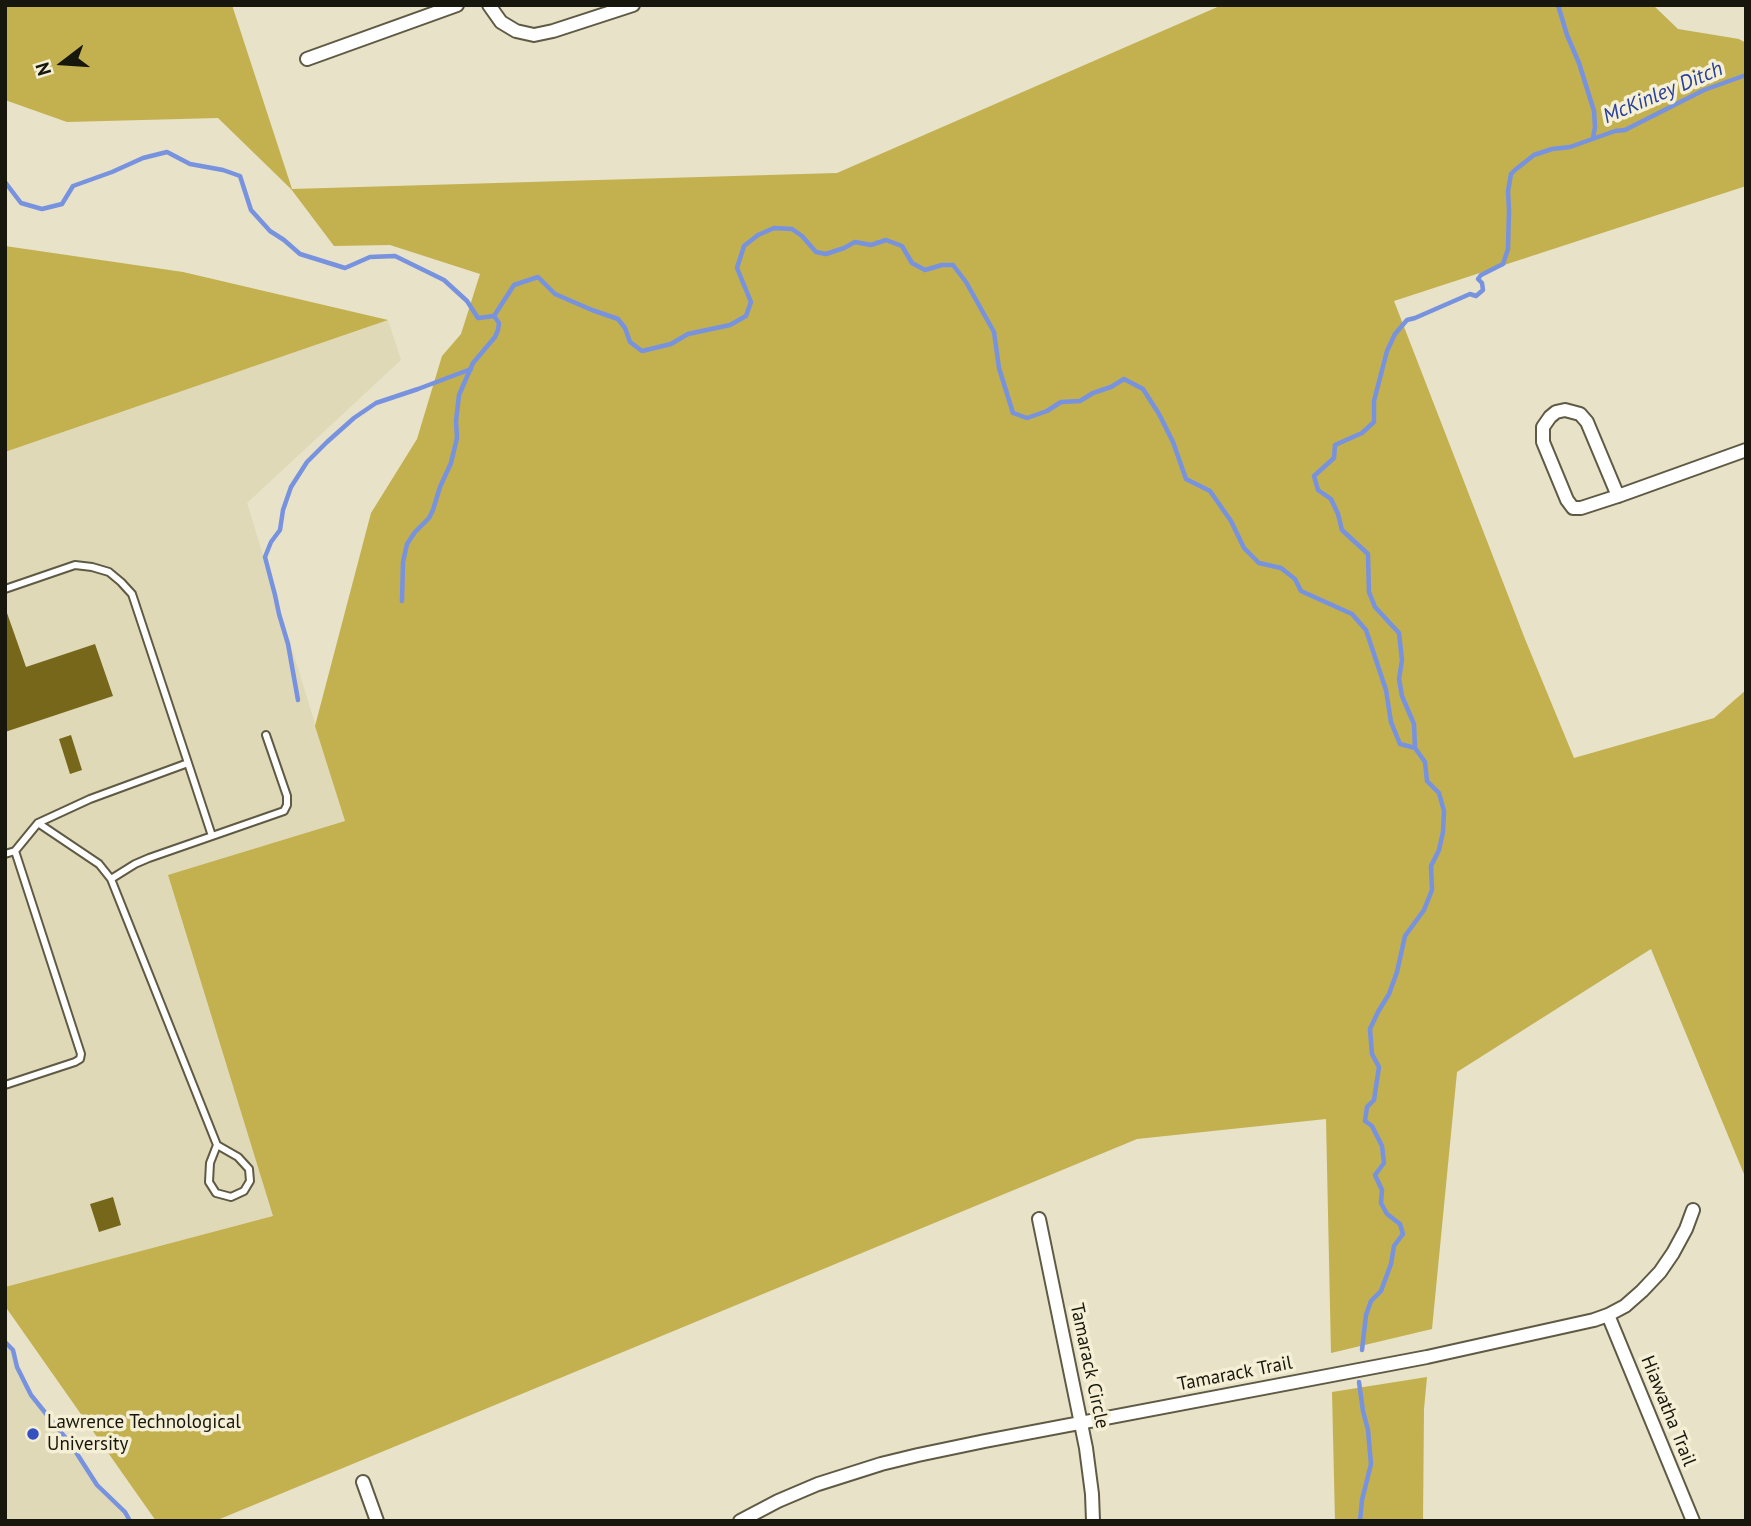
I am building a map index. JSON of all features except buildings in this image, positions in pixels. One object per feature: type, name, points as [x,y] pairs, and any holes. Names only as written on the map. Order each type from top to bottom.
[{"type":"street","points":[[307,59],[457,5]]},
{"type":"street","points":[[489,5],[501,22],[516,31],[534,35],[633,5]]},
{"type":"street","points":[[1618,496],[1587,422],[1580,414],[1572,411],[1556,412],[1543,427],[1543,442],[1566,500],[1573,508],[1618,496],[1746,450]]},
{"type":"street","name":"Tamarack Trail","points":[[740,1521],[818,1484],[881,1464],[985,1441],[1427,1357],[1575,1325],[1608,1315],[1634,1299],[1660,1272],[1680,1241],[1693,1210]]},
{"type":"street","name":"Tamarack Circle","points":[[1039,1220],[1081,1423],[1092,1494],[1093,1521]]},
{"type":"street","name":"Hiawatha Trail","points":[[1608,1315],[1693,1521]]},
{"type":"street","points":[[363,1482],[377,1521]]},
{"type":"lane","points":[[5,589],[75,565],[109,572],[132,593],[212,836]]},
{"type":"lane","points":[[111,879],[149,858],[284,811],[288,805],[287,796],[266,735]]},
{"type":"lane","points":[[5,854],[15,851],[38,823],[90,799],[188,763]]},
{"type":"lane","points":[[38,823],[99,864],[111,879],[217,1144],[238,1157],[249,1169],[250,1181],[244,1191],[231,1198],[216,1194],[209,1182],[210,1163],[217,1144]]},
{"type":"lane","points":[[5,1085],[75,1062],[80,1059],[81,1054],[15,851]]},
{"type":"shaded area","points":[[5,5],[232,5],[292,189],[837,173],[1222,5],[1653,5],[1678,29],[1739,39],[1746,43],[1746,186],[1394,301],[1574,758],[1714,718],[1746,690],[1746,1179],[1651,949],[1457,1072],[1432,1329],[1331,1353],[1326,1119],[1137,1139],[215,1521],[156,1521],[5,1306],[5,1287],[273,1216],[168,875],[345,821],[315,726],[371,513],[417,439],[442,356],[461,334],[480,274],[390,245],[334,246],[291,189],[218,118],[67,122],[5,100]]},
{"type":"shaded area","points":[[5,246],[183,272],[388,320],[5,452]]},
{"type":"shaded area","points":[[388,320],[401,360],[247,503],[345,821],[168,876],[273,1216],[5,1287],[5,452]]},
{"type":"shaded area","name":"Lawrence Technological University","points":[[5,1342],[13,1350],[17,1367],[31,1395],[72,1446],[97,1485],[125,1512],[130,1521],[5,1521]]},
{"type":"shaded area","points":[[1427,1377],[1424,1409],[1423,1521],[1335,1521],[1332,1392]]},
{"type":"waterway","name":"McKinley Ditch","points":[[1558,5],[1594,111],[1593,138]]},
{"type":"waterway","name":"McKinley Ditch","points":[[1415,748],[1414,724],[1402,696],[1399,679],[1402,660],[1399,633],[1375,607],[1369,592],[1368,554],[1342,530],[1331,499],[1318,490],[1314,476],[1334,458],[1335,445],[1362,433],[1374,422],[1374,401],[1387,351],[1395,334],[1407,320],[1470,294],[1476,296],[1483,290],[1478,279],[1481,275],[1503,264],[1508,249],[1508,191],[1511,174],[1515,170],[1534,155],[1625,130],[1704,90],[1746,75]]},
{"type":"waterway","points":[[5,182],[21,203],[42,209],[62,204],[73,186],[143,158],[167,152],[190,164],[240,176],[251,210],[270,231],[300,254],[345,268],[370,257],[395,256],[444,280],[467,301],[478,318],[494,316],[514,285],[538,277],[555,294],[618,319],[630,342],[642,351],[671,344],[688,334],[730,325],[746,316],[751,302],[737,268],[744,246],[758,235],[774,228],[792,229],[816,252],[826,254],[855,242],[871,245],[886,240],[902,246],[912,263],[925,270],[953,265],[966,282],[994,332],[999,368],[1013,413],[1027,418],[1047,411],[1061,402],[1080,401],[1124,379],[1143,389],[1173,442],[1186,479],[1210,491],[1231,521],[1244,548],[1259,563],[1281,568],[1295,579],[1301,591],[1352,614],[1366,630],[1386,690],[1391,722],[1400,744],[1415,748],[1425,762],[1427,781],[1439,793],[1444,811],[1439,850],[1431,866],[1432,890],[1424,910],[1405,936],[1389,994],[1370,1029],[1372,1054],[1379,1067],[1374,1100],[1367,1107],[1365,1121],[1372,1126],[1382,1146],[1384,1163],[1375,1175],[1382,1190],[1381,1203],[1387,1214],[1400,1224],[1403,1234],[1394,1246],[1391,1264],[1381,1291],[1371,1301],[1366,1315],[1362,1350]]},
{"type":"waterway","points":[[402,601],[403,562],[407,544],[429,518],[451,463],[457,438],[459,395],[473,363],[495,337],[499,323],[494,316]]},
{"type":"waterway","points":[[298,700],[288,644],[265,557],[280,530],[291,487],[307,462],[327,442],[376,403],[471,369]]},
{"type":"waterway","points":[[5,1342],[13,1350],[17,1367],[31,1395],[72,1446],[97,1485],[125,1512],[130,1521]]},
{"type":"waterway","points":[[1359,1382],[1371,1464],[1360,1521]]},
{"type":"place","name":"Lawrence Technological University","points":[[33,1434]]}]
